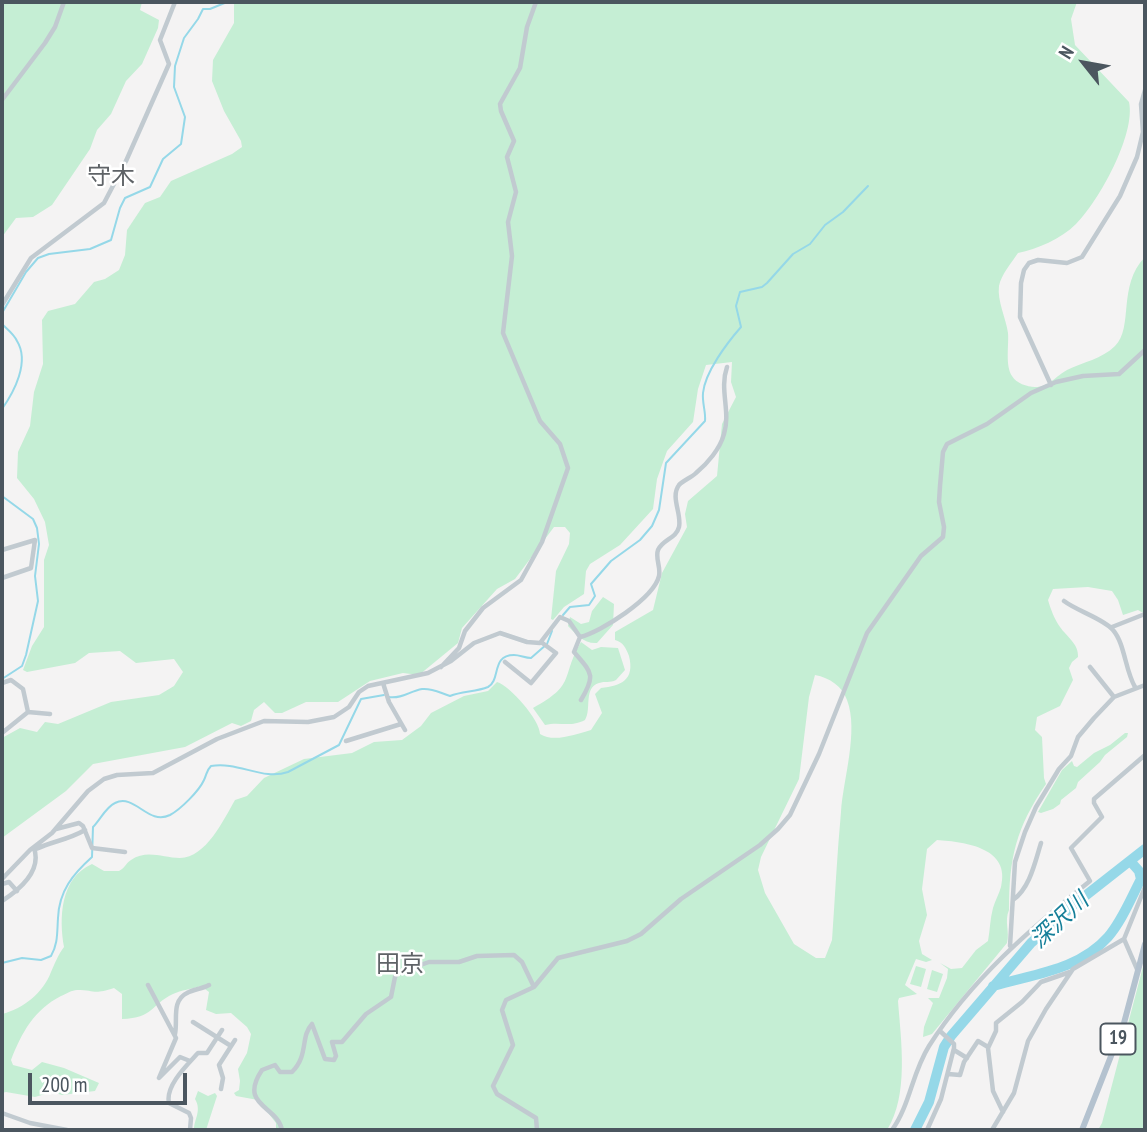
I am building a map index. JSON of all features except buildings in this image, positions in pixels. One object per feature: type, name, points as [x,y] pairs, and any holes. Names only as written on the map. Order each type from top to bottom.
[{"type":"main road","name":"19","points":[[1082,1130],[1124,1023],[1145,944]]},
{"type":"street","points":[[2,100],[45,43],[55,27],[64,2]]},
{"type":"street","points":[[2,304],[31,258],[102,205],[115,184],[169,64],[160,40],[175,2]]},
{"type":"street","points":[[441,667],[462,643],[465,631],[483,608],[522,580],[542,542],[568,468],[560,444],[540,421],[503,330],[511,275],[508,222],[516,192],[507,160],[514,141],[500,111],[500,104],[520,68],[527,27],[536,2]]},
{"type":"street","points":[[1051,385],[1020,317],[1024,270],[1038,260],[1067,263],[1082,257],[1120,196],[1138,158],[1143,132],[1141,104],[1145,90]]},
{"type":"street","points":[[537,1130],[536,1118],[497,1094],[493,1086],[513,1045],[513,1038],[503,1015],[504,1003],[534,987],[558,958],[627,942],[641,934],[681,899],[760,845],[790,815],[820,754],[867,633],[921,556],[943,537],[940,486],[944,448],[951,441],[987,424],[1031,393],[1068,378],[1119,374],[1145,350]]},
{"type":"street","points":[[580,636],[591,634],[635,606],[659,576],[656,554],[661,544],[677,533],[680,524],[675,492],[680,483],[695,474],[710,459],[723,439],[728,420],[728,404],[723,388],[727,367]]},
{"type":"street","points":[[2,550],[35,540],[32,568],[2,578]]},
{"type":"street","points":[[1064,601],[1112,627],[1126,657],[1128,674],[1135,687]]},
{"type":"street","points":[[1112,627],[1145,614]]},
{"type":"street","points":[[544,645],[561,617],[569,621],[580,636]]},
{"type":"street","points":[[2,881],[55,829],[88,791],[104,779],[117,775],[153,773],[217,739],[264,721],[309,723],[334,717],[349,707],[363,690],[420,676],[441,667],[474,643],[500,633],[544,645],[556,653],[531,683],[505,662]]},
{"type":"street","points":[[580,636],[574,652],[591,675],[590,686],[581,700]]},
{"type":"street","points":[[1090,667],[1114,697]]},
{"type":"street","points":[[2,683],[11,680],[23,689],[28,712]]},
{"type":"street","points":[[383,683],[405,730]]},
{"type":"street","points":[[1010,947],[1015,862],[1031,818],[1059,769],[1070,759],[1078,737],[1114,697],[1145,685]]},
{"type":"street","points":[[2,733],[28,712],[50,714]]},
{"type":"street","points":[[346,741],[401,724]]},
{"type":"street","points":[[892,1130],[900,1119],[922,1058],[940,1032],[1010,947],[1090,881],[1071,848],[1102,817],[1094,799],[1145,755]]},
{"type":"street","points":[[55,829],[79,823],[93,849],[125,852]]},
{"type":"street","points":[[34,848],[68,840],[85,830]]},
{"type":"street","points":[[1012,901],[1023,892],[1038,858],[1041,843]]},
{"type":"street","points":[[2,901],[25,884],[36,856],[34,848]]},
{"type":"street","points":[[2,881],[9,882],[17,891]]},
{"type":"street","points":[[1003,1112],[993,1091],[988,1046],[996,1031],[996,1023],[1022,1002],[1038,984],[1070,972],[1124,939],[1145,887]]},
{"type":"street","points":[[1124,939],[1138,969]]},
{"type":"street","points":[[282,1130],[281,1124],[256,1100],[254,1085],[262,1070],[275,1065],[280,1072],[292,1072],[303,1056],[306,1033],[312,1024],[325,1059],[334,1060],[332,1042],[342,1042],[366,1014],[391,998],[398,973],[429,962],[459,962],[477,956],[514,955],[522,962],[534,987]]},
{"type":"street","points":[[992,1130],[1014,1093],[1031,1033],[1070,972]]},
{"type":"street","points":[[148,985],[176,1041],[159,1078],[181,1056],[190,1061]]},
{"type":"street","points":[[174,1034],[179,1000],[186,993],[209,985]]},
{"type":"street","points":[[193,1022],[231,1046]]},
{"type":"street","points":[[190,1130],[189,1113],[169,1103],[167,1099],[176,1080],[190,1061],[198,1053],[207,1053],[222,1030]]},
{"type":"street","points":[[927,1130],[941,1099],[954,1050],[953,1043],[940,1032]]},
{"type":"street","points":[[221,1089],[223,1078],[219,1065],[235,1040]]},
{"type":"street","points":[[948,1074],[960,1075],[978,1041],[988,1046]]},
{"type":"street","points":[[954,1050],[967,1058]]},
{"type":"street","points":[[2,1113],[30,1123],[67,1130]]},
{"type":"green space","points":[[2,2],[142,2],[140,10],[159,20],[142,64],[126,81],[111,114],[97,130],[90,149],[52,205],[33,217],[16,218],[2,237]]},
{"type":"green space","points":[[234,2],[1077,2],[1071,19],[1075,45],[1129,102],[1127,131],[1114,166],[1095,200],[1076,224],[1056,239],[1018,253],[1000,282],[999,298],[1008,333],[1010,372],[1022,384],[1040,387],[1115,346],[1124,328],[1131,280],[1145,257],[1145,614],[1138,610],[1123,615],[1112,591],[1088,587],[1053,589],[1048,600],[1052,611],[1060,627],[1075,644],[1078,657],[1069,668],[1073,680],[1060,706],[1037,717],[1035,730],[1042,737],[1046,784],[1021,829],[1016,844],[1011,874],[1007,943],[932,1034],[923,1037],[933,1003],[928,998],[939,998],[947,978],[948,969],[940,963],[951,969],[962,968],[976,950],[988,941],[1002,874],[999,863],[984,850],[973,845],[937,840],[927,849],[922,889],[927,915],[919,941],[922,954],[932,960],[926,962],[916,959],[905,985],[917,994],[899,998],[898,1001],[902,1050],[901,1084],[894,1116],[887,1130],[276,1130],[276,1123],[258,1100],[236,1096],[234,1093],[239,1090],[238,1069],[247,1053],[251,1034],[231,1013],[216,1014],[206,1010],[209,992],[201,986],[173,994],[146,1014],[122,1019],[122,994],[114,988],[98,992],[75,990],[61,996],[36,1015],[11,1060],[13,1065],[32,1070],[42,1062],[64,1068],[99,1083],[95,1091],[62,1095],[52,1092],[35,1097],[2,1093],[2,1014],[31,999],[47,980],[64,947],[64,900],[73,879],[81,870],[92,864],[104,871],[119,871],[131,860],[143,855],[180,858],[198,852],[220,827],[235,800],[247,796],[264,778],[304,759],[352,753],[374,742],[402,740],[421,726],[431,713],[464,696],[488,691],[497,682],[523,704],[540,734],[558,738],[591,730],[602,713],[595,694],[601,688],[615,686],[625,680],[630,671],[629,656],[624,646],[615,640],[615,632],[653,610],[662,573],[687,527],[685,514],[688,501],[717,476],[722,424],[736,397],[731,382],[732,362],[706,365],[698,389],[693,422],[667,451],[657,479],[653,509],[620,545],[590,564],[586,571],[584,594],[564,607],[553,620],[556,571],[569,544],[570,533],[565,527],[554,527],[515,579],[497,589],[462,628],[458,643],[419,675],[403,673],[370,681],[338,702],[306,702],[282,713],[275,713],[264,702],[254,710],[251,721],[241,726],[232,723],[185,747],[93,764],[66,791],[2,838],[2,738],[20,728],[37,732],[45,722],[58,724],[111,702],[159,695],[174,686],[183,672],[174,659],[136,663],[120,651],[89,653],[75,663],[27,672],[23,670],[32,646],[44,627],[44,560],[49,545],[45,522],[34,499],[17,478],[18,452],[30,426],[34,392],[43,364],[42,320],[48,311],[75,304],[94,282],[119,270],[125,255],[127,230],[145,203],[160,197],[171,181],[242,147],[212,81],[213,60],[234,23]],"holes":[[[815,675],[835,683],[845,695],[851,726],[842,799],[832,940],[825,958],[816,958],[794,944],[765,893],[758,870],[761,857],[799,779],[809,697]]]},
{"type":"green space","points":[[603,597],[614,604],[613,625],[597,643],[588,642],[568,626],[570,617],[581,624],[589,622],[592,611]]},
{"type":"green space","points":[[581,642],[592,650],[601,647],[618,648],[625,670],[616,680],[599,683],[591,689],[585,720],[574,724],[545,725],[533,708],[562,686]]},
{"type":"green space","points":[[1128,733],[1127,737],[1078,782],[1076,788],[1061,800],[1060,804],[1053,809],[1038,812],[1062,770],[1072,761],[1077,767]]},
{"type":"green space","points":[[1145,959],[1145,1130],[1098,1130],[1102,1123]]},
{"type":"green space","points":[[916,966],[926,969],[921,987],[910,984]]},
{"type":"green space","points":[[932,970],[943,974],[937,992],[927,989]]},
{"type":"green space","points":[[198,1091],[208,1096],[215,1093],[217,1096],[206,1130],[194,1130],[198,1111],[195,1099]]},
{"type":"waterway","points":[[2,313],[26,272],[38,258],[90,249],[111,240],[125,198],[150,187],[163,159],[181,144],[185,117],[174,87],[175,66],[184,38],[203,9],[227,2]]},
{"type":"waterway","points":[[563,615],[570,607],[589,605],[595,596],[591,584],[611,561],[640,540],[652,526],[659,510],[666,463],[705,421],[703,393],[708,376],[723,349],[741,327],[736,306],[740,292],[762,287],[767,283],[793,254],[810,244],[825,225],[843,212],[868,186]]},
{"type":"waterway","points":[[2,324],[16,338],[22,358],[19,377],[2,409]]},
{"type":"waterway","points":[[2,496],[33,519],[39,544],[35,576],[38,601],[26,655],[22,666],[2,679]]},
{"type":"waterway","points":[[389,697],[426,689],[450,696],[488,687],[492,684],[502,659],[514,655],[531,658],[547,644],[552,631]]},
{"type":"waterway","points":[[2,963],[22,958],[41,960],[51,956],[56,943],[59,908],[64,891],[92,857],[93,827],[112,805],[122,801],[129,802],[148,813],[162,817],[170,815],[189,799],[202,784],[211,766],[231,766],[269,774],[288,772],[339,745],[361,699],[384,695]]},
{"type":"waterway","name":"深沢川","points":[[915,1130],[929,1102],[944,1047],[951,1036],[1031,943],[1071,907],[1145,849]]},
{"type":"waterway","name":"深沢川","points":[[993,986],[1069,964],[1096,948],[1118,924],[1141,879],[1139,871],[1131,862]]},
{"type":"district","name":"守木","points":[[111,177]]},
{"type":"district","name":"田京","points":[[400,965]]}]
